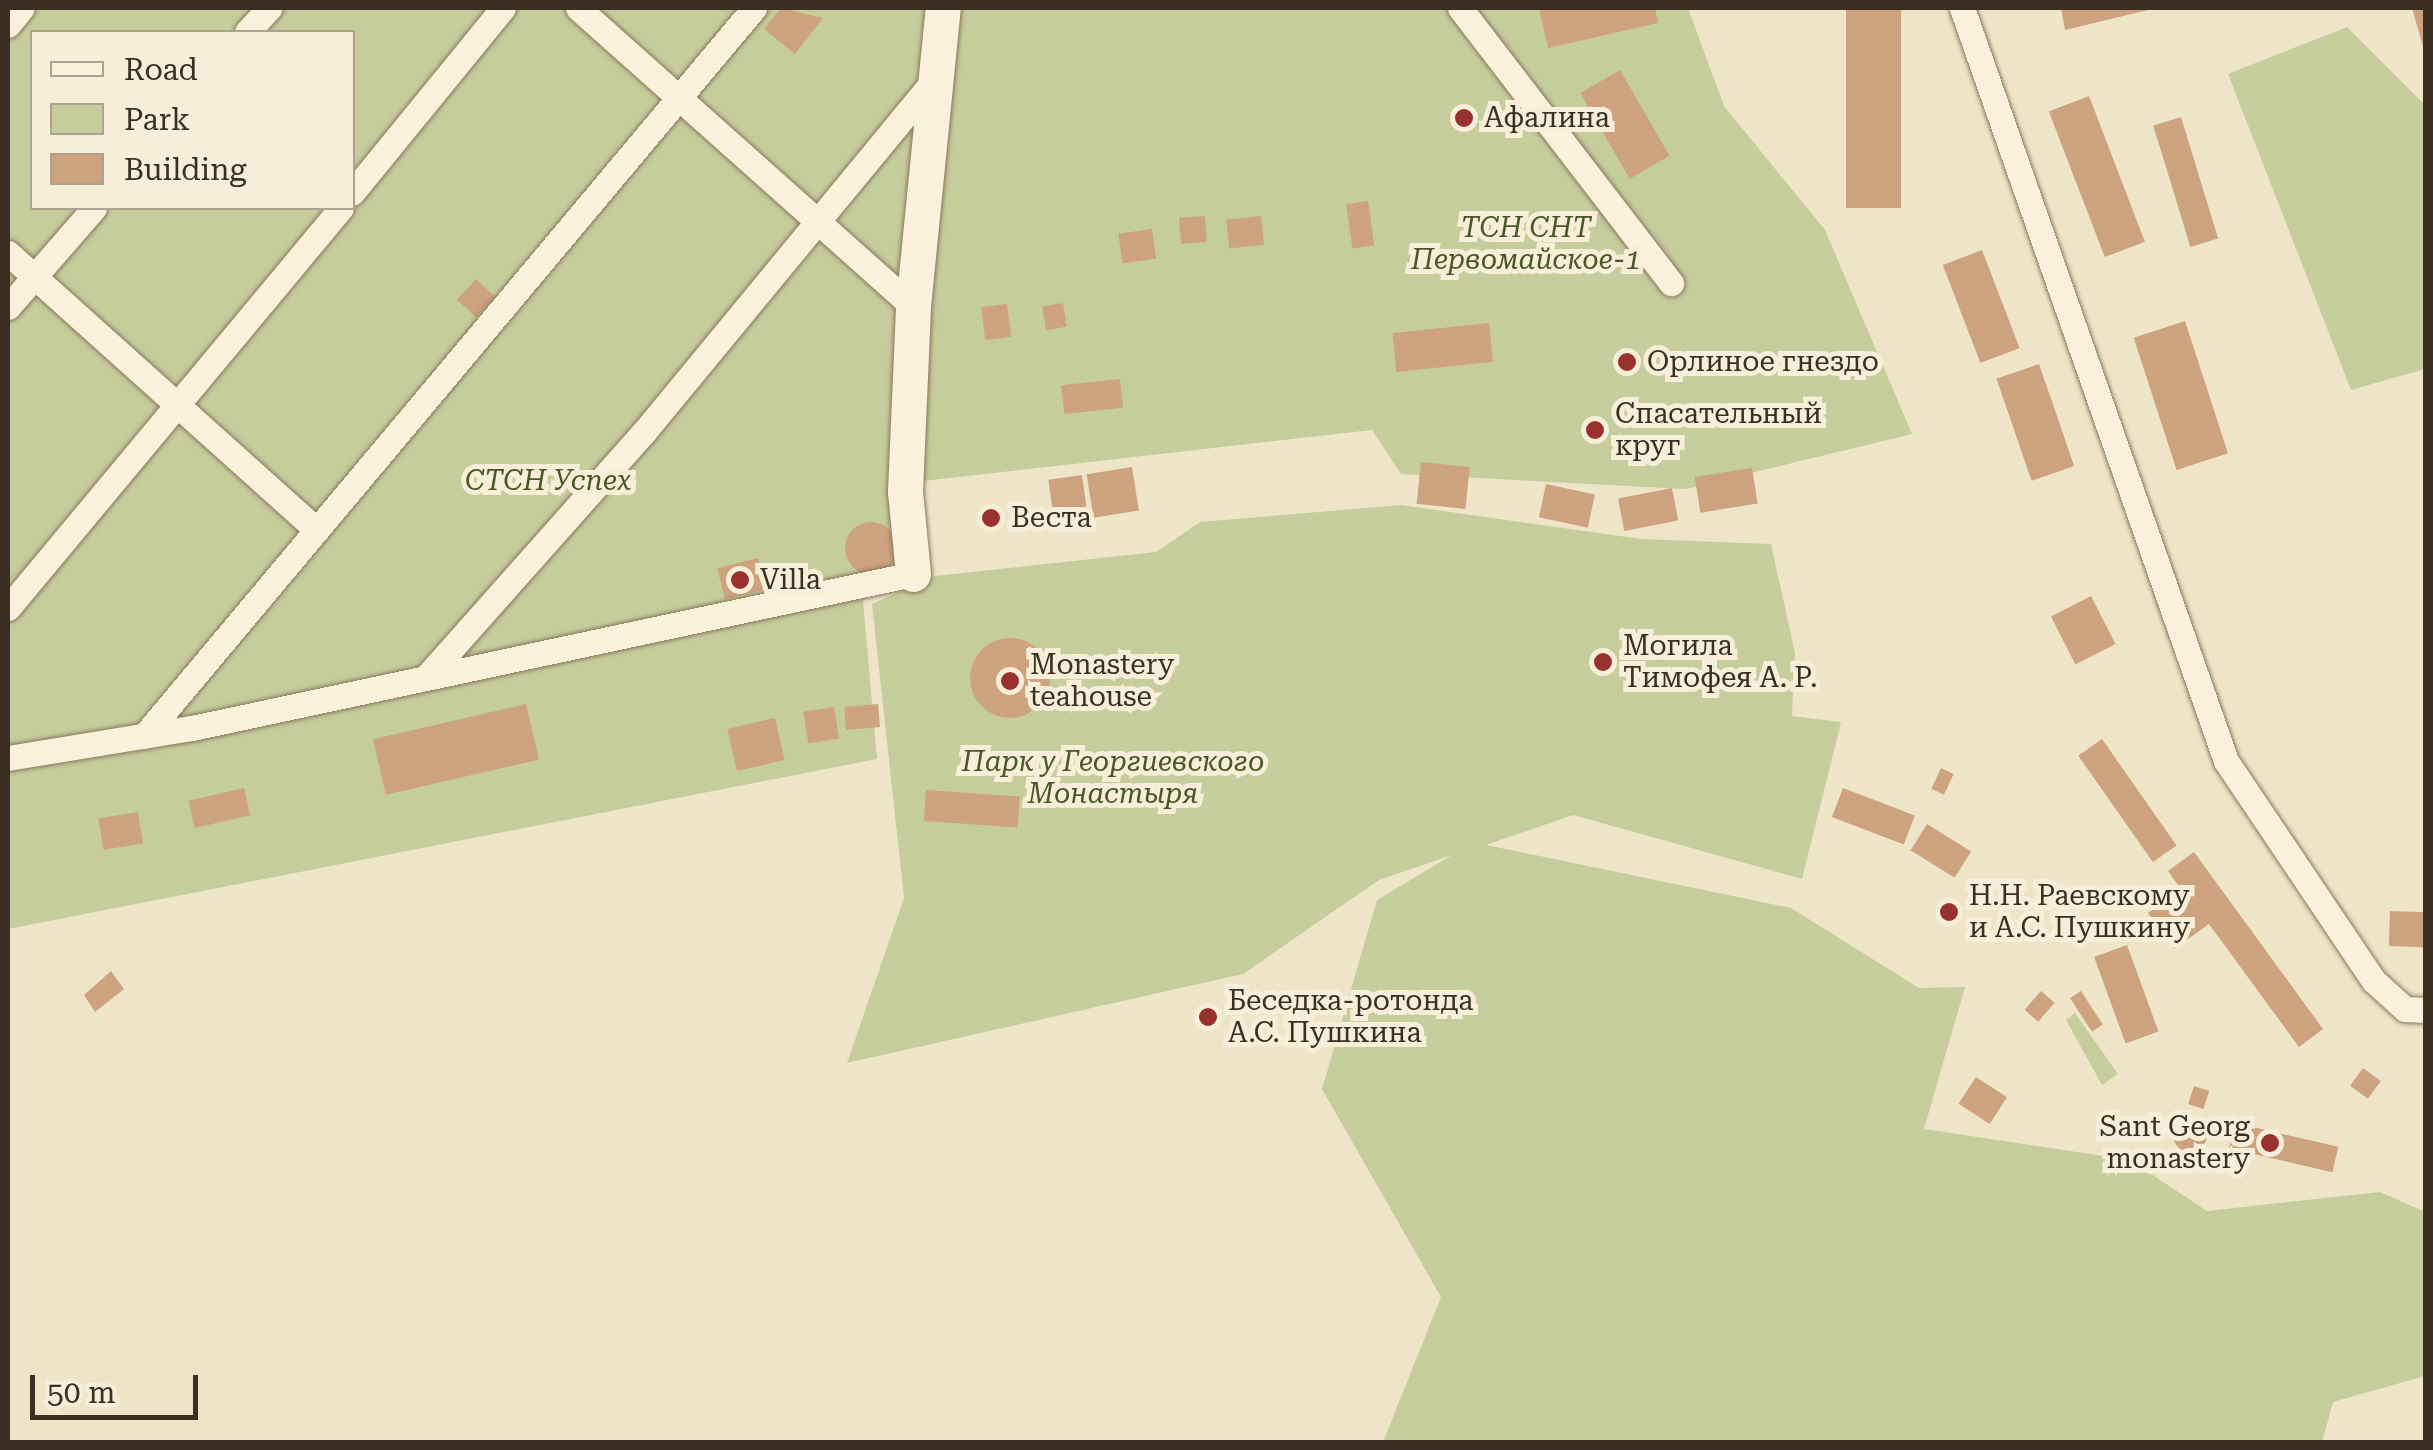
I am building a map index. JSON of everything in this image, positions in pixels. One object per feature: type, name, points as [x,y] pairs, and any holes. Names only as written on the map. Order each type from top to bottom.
[{"type":"main road","points":[[913,574],[905,491],[912,306],[943,8]]},
{"type":"street","points":[[8,25],[22,8]]},
{"type":"street","points":[[249,30],[268,8]]},
{"type":"street","points":[[355,189],[503,8]]},
{"type":"street","points":[[578,8],[912,306]]},
{"type":"street","points":[[144,736],[674,97],[754,8]]},
{"type":"street","points":[[1460,8],[1671,283]]},
{"type":"street","points":[[1962,8],[2226,761],[2374,981],[2404,1009],[2426,1010]]},
{"type":"street","points":[[429,674],[644,432],[813,221],[933,81]]},
{"type":"street","points":[[8,307],[92,210]]},
{"type":"street","points":[[8,608],[339,210]]},
{"type":"street","points":[[8,253],[316,529]]},
{"type":"street","points":[[8,758],[144,736],[429,674],[771,610],[913,574]]},
{"type":"green space","name":"СТСН Успех","points":[[8,8],[951,8],[905,568],[863,600],[877,759],[8,929]]},
{"type":"green space","name":"ТСН СНТ Первомайское-1","points":[[961,8],[1688,8],[1724,106],[1825,230],[1912,434],[1685,489],[1401,474],[1372,430],[914,482],[917,305]]},
{"type":"green space","points":[[2347,27],[2426,106],[2425,369],[2351,390],[2228,74]]},
{"type":"green space","name":"Парк у Георгиевского Монастыря","points":[[1401,505],[1641,539],[1771,544],[1795,653],[1792,716],[1841,722],[1802,879],[1573,815],[1486,845],[1791,908],[1919,988],[1965,987],[1924,1129],[2130,1160],[2207,1211],[2380,1192],[2425,1212],[2425,1376],[2333,1402],[2322,1442],[1383,1442],[1441,1297],[1322,1089],[1377,900],[1452,855],[1379,880],[1243,974],[847,1063],[904,898],[872,604],[935,576],[1156,552],[1200,522]]},
{"type":"green space","points":[[2075,1013],[2118,1074],[2102,1085],[2066,1020]]},
{"type":"building","points":[[781,8],[823,18],[795,54],[764,29]]},
{"type":"building","points":[[1539,8],[1655,8],[1658,23],[1548,48]]},
{"type":"building","points":[[1846,8],[1901,8],[1901,208],[1846,208]]},
{"type":"building","points":[[2061,8],[2152,8],[2152,9],[2065,30]]},
{"type":"building","points":[[2412,8],[2426,8],[2426,50],[2424,50]]},
{"type":"building","points":[[1620,70],[1670,156],[1630,179],[1580,93]]},
{"type":"building","points":[[2089,96],[2145,242],[2105,257],[2049,111]]},
{"type":"building","points":[[2181,117],[2218,238],[2190,247],[2153,125]]},
{"type":"building","points":[[1368,201],[1374,246],[1352,249],[1346,204]]},
{"type":"building","points":[[1205,216],[1207,242],[1181,244],[1179,218]]},
{"type":"building","points":[[1261,216],[1264,245],[1229,248],[1226,220]]},
{"type":"building","points":[[1152,229],[1156,259],[1123,263],[1118,234]]},
{"type":"building","points":[[1982,250],[2020,348],[1980,363],[1943,265]]},
{"type":"building","points":[[476,279],[495,297],[476,317],[457,299]]},
{"type":"building","points":[[1063,303],[1067,327],[1046,330],[1042,306]]},
{"type":"building","points":[[1007,304],[1011,337],[985,340],[981,307]]},
{"type":"building","points":[[2185,321],[2228,453],[2177,470],[2134,338]]},
{"type":"building","points":[[1489,323],[1493,362],[1397,372],[1393,333]]},
{"type":"building","points":[[2039,364],[2074,466],[2032,481],[1996,379]]},
{"type":"building","points":[[1120,379],[1123,408],[1064,414],[1061,385]]},
{"type":"building","points":[[1421,462],[1470,467],[1465,509],[1417,504]]},
{"type":"building","points":[[1132,467],[1139,510],[1093,518],[1087,474]]},
{"type":"building","points":[[1752,468],[1758,504],[1700,513],[1695,477]]},
{"type":"building","points":[[1082,475],[1089,525],[1055,529],[1048,480]]},
{"type":"building","points":[[1546,484],[1595,494],[1588,528],[1539,517]]},
{"type":"building","points":[[1672,488],[1678,520],[1624,531],[1618,498]]},
{"type":"building","points":[[871,522],[889,530],[897,548],[889,566],[871,574],[853,566],[845,548],[853,530]]},
{"type":"building","name":"Villa","points":[[758,558],[766,589],[725,599],[717,568]]},
{"type":"building","points":[[2091,596],[2116,644],[2075,665],[2051,616]]},
{"type":"building","name":"Monastery teahouse","points":[[1010,638],[1025,641],[1038,650],[1047,663],[1047,693],[1038,706],[1025,715],[1010,718],[995,715],[982,706],[973,693],[970,678],[973,663],[982,650],[995,641]]},
{"type":"building","points":[[526,704],[539,760],[386,795],[373,739]]},
{"type":"building","points":[[878,704],[880,727],[846,730],[844,707]]},
{"type":"building","points":[[834,707],[839,739],[808,743],[803,712]]},
{"type":"building","points":[[775,718],[785,760],[737,771],[727,729]]},
{"type":"building","points":[[2102,739],[2177,845],[2153,862],[2078,756]]},
{"type":"building","points":[[1941,768],[1954,774],[1944,795],[1931,789]]},
{"type":"building","points":[[244,788],[250,815],[195,828],[188,801]]},
{"type":"building","points":[[1843,788],[1915,816],[1904,845],[1832,817]]},
{"type":"building","points":[[926,790],[1020,797],[1018,827],[924,821]]},
{"type":"building","points":[[138,812],[143,844],[103,850],[98,818]]},
{"type":"building","points":[[1927,824],[1971,852],[1955,878],[1911,850]]},
{"type":"building","points":[[2194,852],[2323,1029],[2299,1047],[2209,924],[2174,949],[2148,913],[2181,889],[2168,871]]},
{"type":"building","points":[[2390,911],[2426,912],[2425,947],[2389,946]]},
{"type":"building","points":[[2127,945],[2158,1031],[2126,1043],[2094,957]]},
{"type":"building","points":[[111,971],[124,989],[95,1012],[84,995]]},
{"type":"building","points":[[2041,991],[2055,1003],[2038,1022],[2025,1010]]},
{"type":"building","points":[[2081,991],[2103,1025],[2092,1032],[2070,998]]},
{"type":"building","points":[[2363,1068],[2381,1081],[2368,1099],[2350,1086]]},
{"type":"building","points":[[1976,1077],[2007,1097],[1990,1124],[1959,1104]]},
{"type":"building","points":[[2194,1086],[2209,1091],[2203,1109],[2188,1104]]},
{"type":"building","points":[[2190,1118],[2202,1123],[2207,1135],[2202,1147],[2190,1152],[2178,1147],[2173,1135],[2178,1123]]},
{"type":"building","points":[[2235,1123],[2338,1147],[2332,1172],[2229,1148]]},
{"type":"place","name":"Афалина","points":[[1464,118]]},
{"type":"place","name":"Орлиное гнездо","points":[[1627,362]]},
{"type":"place","name":"Спасательный круг","points":[[1595,430]]},
{"type":"place","name":"Веста","points":[[991,518]]},
{"type":"place","name":"Villa","points":[[740,580]]},
{"type":"place","name":"Могила Тимофея А. Р.","points":[[1603,662]]},
{"type":"place","name":"Monastery teahouse","points":[[1010,681]]},
{"type":"place","name":"Н.Н. Раевскому и А.С. Пушкину","points":[[1949,912]]},
{"type":"place","name":"Беседка-ротонда А.С. Пушкина","points":[[1208,1017]]},
{"type":"place","name":"Sant Georg monastery","points":[[2270,1143]]}]
